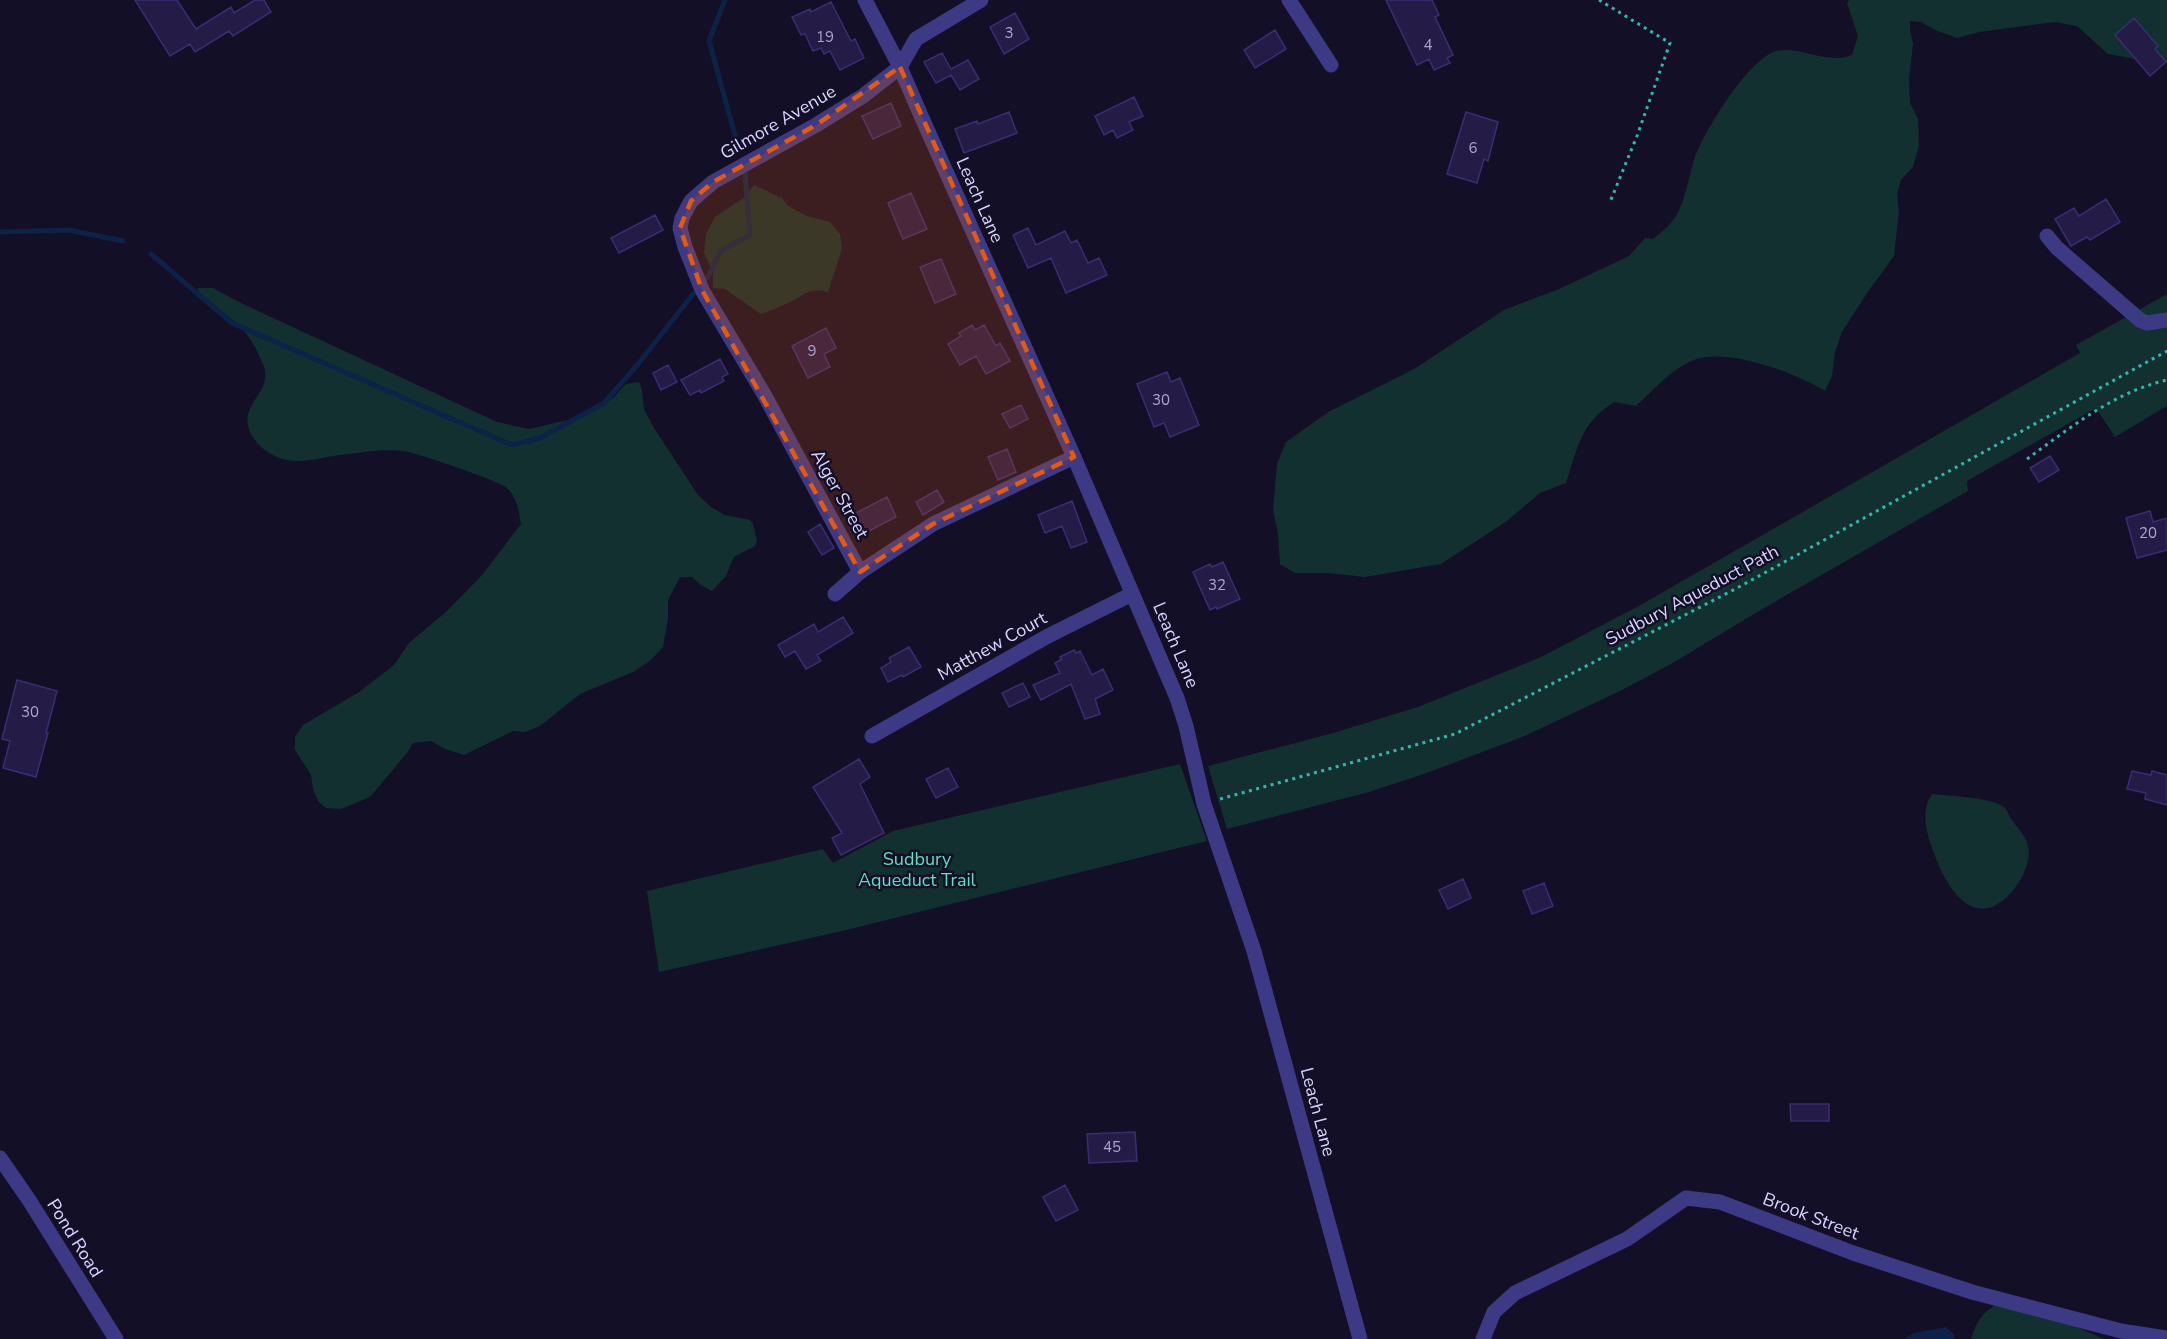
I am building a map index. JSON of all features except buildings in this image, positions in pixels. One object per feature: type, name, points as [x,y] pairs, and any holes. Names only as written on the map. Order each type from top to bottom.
[{"type":"street","name":"Leach Lane","points":[[865,0],[900,67],[1074,458],[1182,713],[1204,804],[1254,951],[1360,1339]]},
{"type":"street","points":[[900,67],[916,39],[981,0]]},
{"type":"street","points":[[1289,0],[1330,65]]},
{"type":"street","name":"Gilmore Avenue","points":[[682,218],[692,201],[713,182],[816,125],[863,96],[900,67]]},
{"type":"street","name":"Alger Street","points":[[682,218],[680,228],[685,248],[702,290],[765,396],[860,572],[933,524],[1074,458]]},
{"type":"street","points":[[2047,236],[2057,248],[2140,320],[2147,323],[2167,320]]},
{"type":"street","points":[[835,594],[860,572]]},
{"type":"street","name":"Matthew Court","points":[[872,736],[1048,636],[1132,594]]},
{"type":"street","name":"Pond Road","points":[[0,1158],[116,1339]]},
{"type":"street","name":"Brook Street","points":[[1484,1339],[1494,1312],[1515,1293],[1627,1239],[1686,1198],[1720,1202],[1853,1253],[1972,1292],[2121,1331],[2167,1338]]},
{"type":"path","points":[[1599,0],[1670,43],[1637,136],[1610,202]]},
{"type":"path","name":"Sudbury Aqueduct Path","points":[[1204,804],[1455,734],[1738,587],[2167,351]]},
{"type":"path","points":[[2026,459],[2130,391],[2167,380]]},
{"type":"highlighted area","points":[[900,67],[1074,457],[933,524],[860,572],[702,290],[680,228],[691,201],[713,182],[816,125]]},
{"type":"green space","points":[[1849,0],[2167,0],[2167,61],[2158,63],[2108,54],[2077,26],[2054,22],[1979,32],[1957,38],[1921,22],[1910,21],[1913,44],[1909,80],[1910,103],[1918,119],[1919,146],[1913,167],[1901,180],[1897,194],[1899,212],[1894,256],[1842,332],[1835,352],[1832,376],[1825,391],[1780,370],[1742,359],[1708,357],[1694,360],[1670,374],[1636,406],[1614,402],[1603,410],[1582,437],[1566,483],[1540,493],[1507,521],[1441,564],[1365,577],[1328,573],[1295,573],[1280,564],[1278,534],[1273,510],[1277,464],[1286,442],[1330,411],[1414,369],[1504,310],[1559,289],[1629,256],[1645,238],[1653,239],[1667,227],[1678,212],[1694,160],[1706,133],[1737,85],[1760,60],[1780,50],[1832,58],[1852,55],[1858,36],[1847,3]]},
{"type":"green space","points":[[754,185],[782,198],[788,206],[807,216],[830,222],[840,234],[842,249],[828,292],[811,291],[761,314],[725,289],[713,288],[713,273],[704,253],[706,234],[715,217],[745,197]]},
{"type":"green space","points":[[198,288],[213,288],[497,422],[529,429],[585,416],[613,398],[626,384],[639,382],[644,409],[698,495],[711,507],[725,515],[750,520],[757,540],[755,546],[734,557],[726,576],[712,591],[692,577],[680,577],[668,600],[668,619],[663,647],[651,660],[633,672],[580,694],[540,726],[525,732],[513,731],[464,755],[445,749],[431,741],[413,743],[370,797],[341,809],[326,808],[318,801],[311,775],[295,750],[295,737],[303,725],[359,692],[394,665],[409,643],[446,612],[483,574],[521,524],[518,509],[506,487],[456,467],[403,451],[376,451],[294,461],[277,457],[265,450],[251,434],[248,416],[250,408],[263,387],[265,369],[255,347],[242,329],[227,315],[198,296]]},
{"type":"green space","points":[[2167,294],[2167,406],[2115,437],[2096,408],[1967,481],[1968,491],[1671,664],[1527,735],[1369,792],[1227,829],[1208,766],[1333,733],[1418,707],[1539,658],[1637,607],[2080,353],[2076,345]]},
{"type":"green space","name":"Sudbury Aqueduct Trail","points":[[1180,764],[1207,841],[842,931],[659,972],[647,891],[823,849],[833,863],[893,831]]},
{"type":"green space","points":[[1932,794],[1980,799],[1998,804],[2005,808],[2023,835],[2027,842],[2029,856],[2026,867],[2014,889],[1997,905],[1977,908],[1969,905],[1956,895],[1946,879],[1935,856],[1926,825],[1926,809]]},
{"type":"green space","points":[[2009,1297],[2104,1339],[1971,1339],[1977,1324],[1985,1313]]},
{"type":"water","points":[[1946,1327],[1954,1334],[1954,1339],[1904,1339],[1914,1333]]},
{"type":"waterway","points":[[725,0],[709,41],[738,146]]},
{"type":"waterway","points":[[707,278],[721,251],[750,235],[745,174]]},
{"type":"waterway","points":[[0,232],[69,230],[123,241]]},
{"type":"waterway","points":[[151,254],[232,323],[512,445],[540,438],[604,403],[639,363],[693,294]]}]
